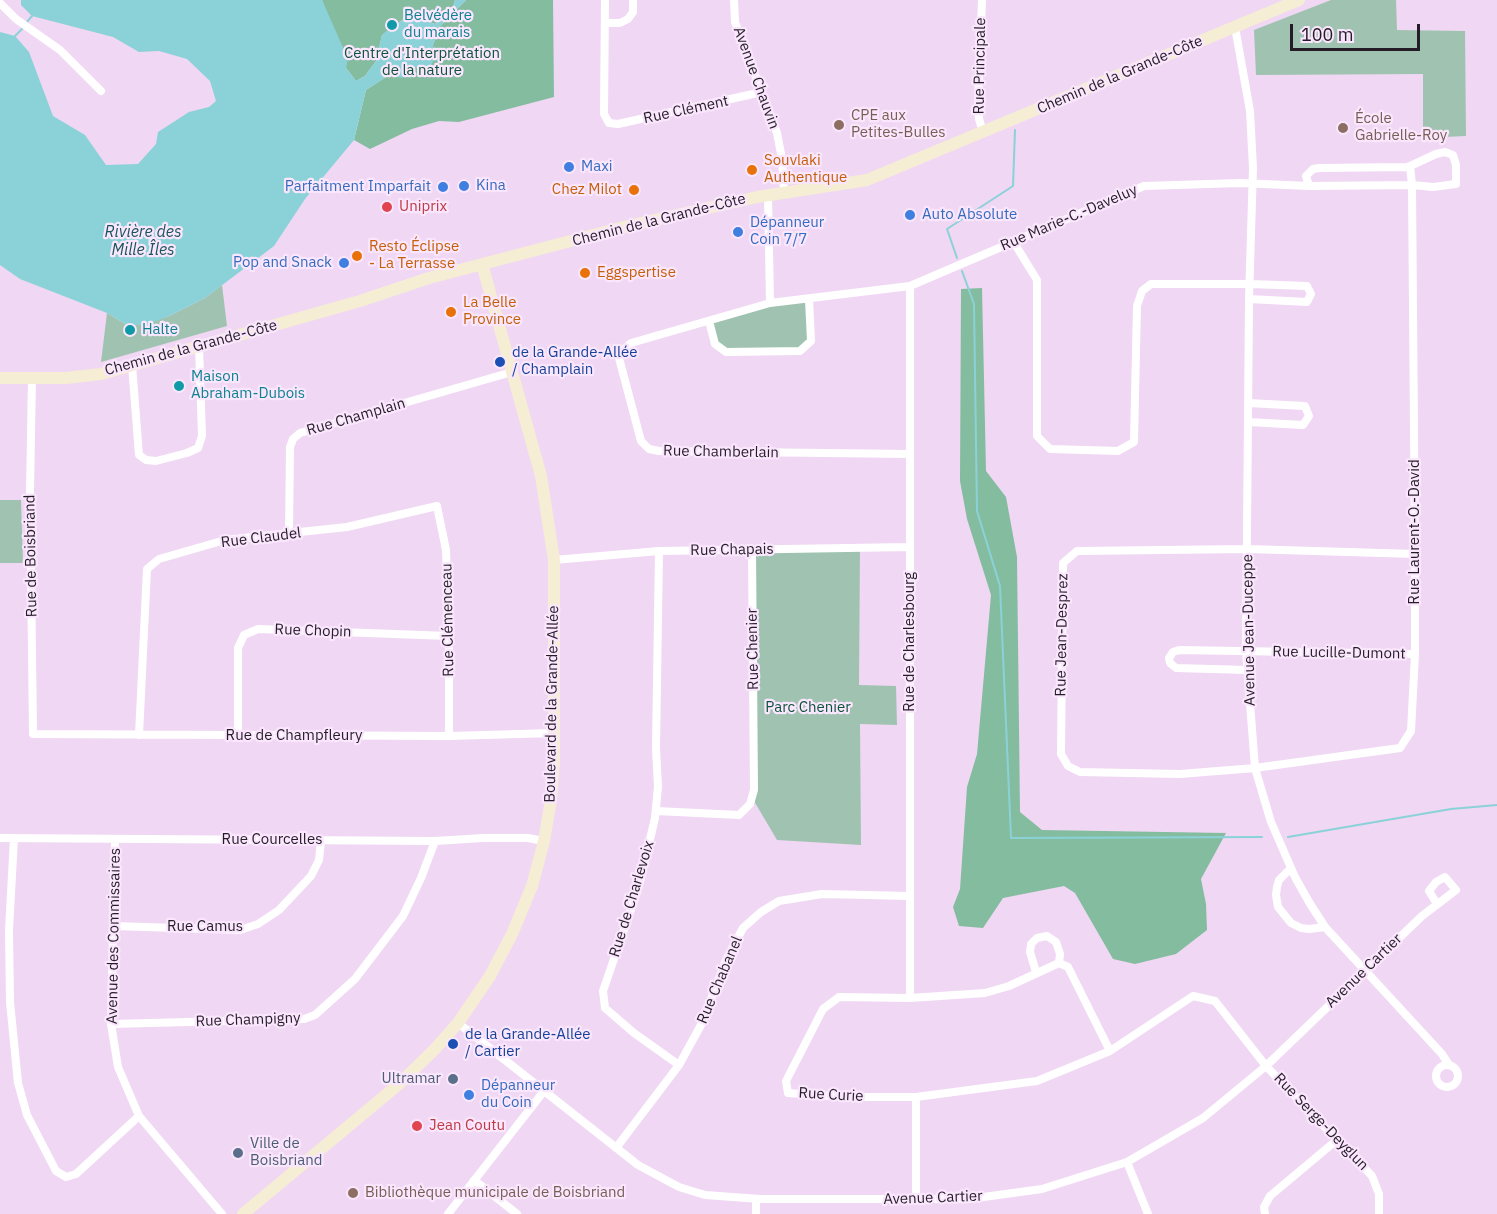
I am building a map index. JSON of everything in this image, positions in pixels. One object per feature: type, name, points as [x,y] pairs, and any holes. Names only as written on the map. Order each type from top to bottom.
[{"type":"main road","name":"Chemin de la Grande-Côte","points":[[0,378],[92,375],[360,301],[429,278],[657,219],[784,192],[867,180],[1299,0]]},
{"type":"main road","name":"Boulevard de la Grande-Allée","points":[[243,1214],[404,1080],[458,1023],[495,969],[512,934],[532,886],[544,841],[552,791],[554,560],[541,476],[482,264]]},
{"type":"street","points":[[605,0],[605,23],[620,23],[628,19],[633,12],[633,0]]},
{"type":"street","name":"Avenue Chauvin","points":[[734,0],[735,21],[779,140],[784,192]]},
{"type":"street","name":"Rue Principale","points":[[982,0],[978,103],[983,132]]},
{"type":"street","points":[[0,3],[20,21],[60,50],[101,91]]},
{"type":"street","name":"Rue Clément","points":[[605,23],[604,114],[609,123],[618,124],[762,92]]},
{"type":"street","name":"Avenue Jean-Duceppe","points":[[1235,27],[1250,111],[1253,184],[1249,299],[1246,670],[1255,768],[1271,822],[1291,868],[1325,927],[1442,1054],[1449,1065]]},
{"type":"street","name":"Rue Marie-C.-Daveluy","points":[[910,286],[1144,186],[1253,184],[1308,186],[1412,185],[1433,187],[1456,184],[1456,165],[1453,154],[1445,152],[1410,166],[1313,169],[1306,176],[1308,186]]},
{"type":"street","name":"Rue Laurent-O.-David","points":[[1255,768],[1400,748],[1411,731],[1415,654],[1415,554],[1410,166]]},
{"type":"street","points":[[768,195],[770,303]]},
{"type":"street","points":[[1013,241],[1036,280],[1037,436],[1050,449],[1118,451],[1134,442],[1137,306],[1142,291],[1151,284],[1306,286],[1311,294],[1307,302],[1249,299]]},
{"type":"street","name":"Rue Chamberlain","points":[[910,286],[770,303],[631,344],[623,350],[619,358],[641,441],[649,449],[659,451],[910,454]]},
{"type":"street","name":"Rue de Charlesbourg","points":[[910,286],[910,998]]},
{"type":"street","points":[[709,321],[715,344],[726,352],[800,351],[811,341],[809,299]]},
{"type":"street","points":[[132,365],[135,378],[139,454],[146,460],[156,461],[187,453],[198,448],[202,436],[199,346]]},
{"type":"street","name":"Rue Champlain","points":[[289,532],[290,447],[293,439],[300,433],[512,372]]},
{"type":"street","name":"Rue de Boisbriand","points":[[32,378],[30,492],[33,734]]},
{"type":"street","points":[[1248,403],[1305,406],[1309,416],[1303,425],[1248,422]]},
{"type":"street","name":"Rue Claudel","points":[[139,735],[147,569],[159,560],[225,540],[347,527],[436,506]]},
{"type":"street","name":"Rue Clémenceau","points":[[436,506],[446,549],[449,636],[448,736]]},
{"type":"street","name":"Rue Chapais","points":[[554,560],[659,551],[910,547]]},
{"type":"street","name":"Rue Jean-Desprez","points":[[1255,768],[1180,774],[1080,772],[1068,766],[1061,754],[1063,563],[1077,551],[1247,549],[1415,554]]},
{"type":"street","name":"Rue Chenier","points":[[656,811],[740,815],[750,804],[754,790],[752,550]]},
{"type":"street","name":"Rue de Charlevoix","points":[[659,551],[656,811],[639,886],[603,991],[605,1008],[634,1033],[679,1065]]},
{"type":"street","name":"Rue Chopin","points":[[238,735],[238,648],[244,635],[258,629],[449,636]]},
{"type":"street","name":"Rue Lucille-Dumont","points":[[1246,670],[1179,669],[1169,661],[1171,654],[1177,650],[1415,654]]},
{"type":"street","name":"Rue de Champfleury","points":[[33,734],[448,736],[554,733]]},
{"type":"street","name":"Rue Courcelles","points":[[0,838],[435,841],[528,838],[544,841]]},
{"type":"street","points":[[14,838],[9,930],[10,1002],[18,1083],[27,1115],[56,1171],[66,1177],[76,1174],[139,1116]]},
{"type":"street","name":"Avenue des Commissaires","points":[[115,839],[111,1024],[118,1067],[139,1116],[222,1214]]},
{"type":"street","name":"Rue Camus","points":[[113,926],[240,930],[258,924],[279,910],[311,876],[319,860],[321,840]]},
{"type":"street","name":"Rue Champigny","points":[[111,1024],[304,1020],[315,1015],[355,979],[403,916],[435,841]]},
{"type":"street","points":[[1291,868],[1279,880],[1278,907],[1291,923],[1301,928],[1325,927]]},
{"type":"street","name":"Rue Chabanel","points":[[616,1148],[679,1065],[701,1025],[726,960],[742,928],[779,901],[822,894],[910,896]]},
{"type":"street","name":"Avenue Cartier","points":[[458,1023],[616,1148],[651,1173],[679,1187],[705,1195],[756,1199],[969,1199],[1042,1189],[1126,1162],[1203,1118],[1266,1066],[1437,904]]},
{"type":"street","points":[[1036,972],[1030,952],[1032,944],[1037,938],[1047,936],[1056,942],[1060,954],[1059,963],[1068,967],[1110,1051]]},
{"type":"street","name":"Rue Curie","points":[[1059,963],[1009,986],[985,993],[910,998],[839,997],[822,1009],[786,1082],[788,1093],[846,1097],[916,1097],[1037,1081],[1110,1051],[1193,996],[1215,1001],[1266,1066]]},
{"type":"street","name":"Rue Serge-Deyglun","points":[[1266,1066],[1372,1176],[1379,1194],[1379,1214]]},
{"type":"street","points":[[447,1214],[544,1091]]},
{"type":"street","points":[[916,1097],[916,1199]]},
{"type":"street","points":[[1265,1214],[1264,1207],[1270,1196],[1338,1139]]},
{"type":"street","points":[[1126,1162],[1148,1214]]},
{"type":"street","points":[[474,1180],[517,1214]]},
{"type":"street","points":[[756,1199],[756,1214]]},
{"type":"green space","points":[[1331,0],[1396,0],[1397,30],[1465,31],[1466,136],[1423,138],[1423,74],[1256,75],[1254,30]]},
{"type":"green space","points":[[222,285],[227,326],[101,362],[107,313],[127,325],[167,317],[205,298]]},
{"type":"green space","points":[[809,299],[811,341],[800,351],[726,352],[715,344],[709,321],[770,303]]},
{"type":"green space","points":[[0,500],[21,500],[23,563],[0,563]]},
{"type":"green space","name":"Parc Chenier","points":[[860,548],[859,685],[896,686],[897,725],[860,724],[861,845],[777,840],[754,801],[752,550]]},
{"type":"shaded area","points":[[322,0],[455,0],[453,7],[435,24],[409,15],[382,35],[376,61],[365,76],[356,81],[346,68]]},
{"type":"shaded area","name":"Centre d'Interprétation de la nature","points":[[466,0],[553,0],[554,97],[459,122],[439,121],[412,129],[370,149],[354,140],[366,90],[389,75],[434,60],[433,45],[440,26]]},
{"type":"shaded area","points":[[982,288],[986,471],[1006,497],[1017,557],[1020,812],[1042,830],[1226,833],[1201,879],[1206,904],[1207,930],[1176,954],[1135,964],[1113,959],[1075,893],[1064,886],[1003,898],[983,928],[959,926],[953,907],[960,889],[967,787],[977,754],[991,595],[967,519],[960,481],[961,289]]},
{"type":"water","name":"Rivière des Mille Îles","points":[[21,0],[322,0],[348,59],[346,68],[356,81],[365,76],[376,61],[382,35],[409,15],[435,24],[453,7],[455,0],[466,0],[440,26],[433,45],[434,60],[428,70],[411,67],[402,78],[389,75],[366,90],[354,140],[305,199],[274,246],[205,298],[145,325],[127,325],[107,313],[20,279],[0,265],[0,32],[15,36],[29,52],[53,116],[85,135],[106,165],[138,164],[156,144],[158,132],[189,112],[209,107],[216,101],[210,81],[187,59],[159,51],[139,52],[113,37],[32,16],[21,5]]},
{"type":"waterway","points":[[26,23],[32,16]]},
{"type":"waterway","points":[[15,36],[23,28]]},
{"type":"waterway","points":[[957,258],[947,229],[1013,186],[1015,130]]},
{"type":"waterway","points":[[962,271],[974,304],[977,511],[1000,586],[1011,838],[1262,837]]},
{"type":"waterway","points":[[1288,837],[1451,809],[1497,805]]},
{"type":"place","name":"Belvédère du marais","points":[[392,25]]},
{"type":"place","name":"CPE aux Petites-Bulles","points":[[839,125]]},
{"type":"place","name":"École Gabrielle-Roy","points":[[1343,128]]},
{"type":"place","name":"Maxi","points":[[569,167]]},
{"type":"place","name":"Souvlaki Authentique","points":[[752,170]]},
{"type":"place","name":"Kina","points":[[464,186]]},
{"type":"place","name":"Parfaitment Imparfait","points":[[443,187]]},
{"type":"place","name":"Chez Milot","points":[[634,190]]},
{"type":"place","name":"Uniprix","points":[[387,207]]},
{"type":"place","name":"Auto Absolute","points":[[910,215]]},
{"type":"place","name":"Dépanneur Coin 7/7","points":[[738,232]]},
{"type":"place","name":"Resto Éclipse - La Terrasse","points":[[357,256]]},
{"type":"place","name":"Pop and Snack","points":[[344,263]]},
{"type":"place","name":"Eggspertise","points":[[585,273]]},
{"type":"place","name":"La Belle Province","points":[[451,312]]},
{"type":"place","name":"Halte","points":[[130,330]]},
{"type":"place","name":"de la Grande-Allée / Champlain","points":[[500,362]]},
{"type":"place","name":"Maison Abraham-Dubois","points":[[179,386]]},
{"type":"place","name":"de la Grande-Allée / Cartier","points":[[453,1044]]},
{"type":"place","name":"Ultramar","points":[[453,1079]]},
{"type":"place","name":"Dépanneur du Coin","points":[[469,1095]]},
{"type":"place","name":"Jean Coutu","points":[[417,1126]]},
{"type":"place","name":"Ville de Boisbriand","points":[[238,1153]]},
{"type":"place","name":"Bibliothèque municipale de Boisbriand","points":[[353,1193]]}]
